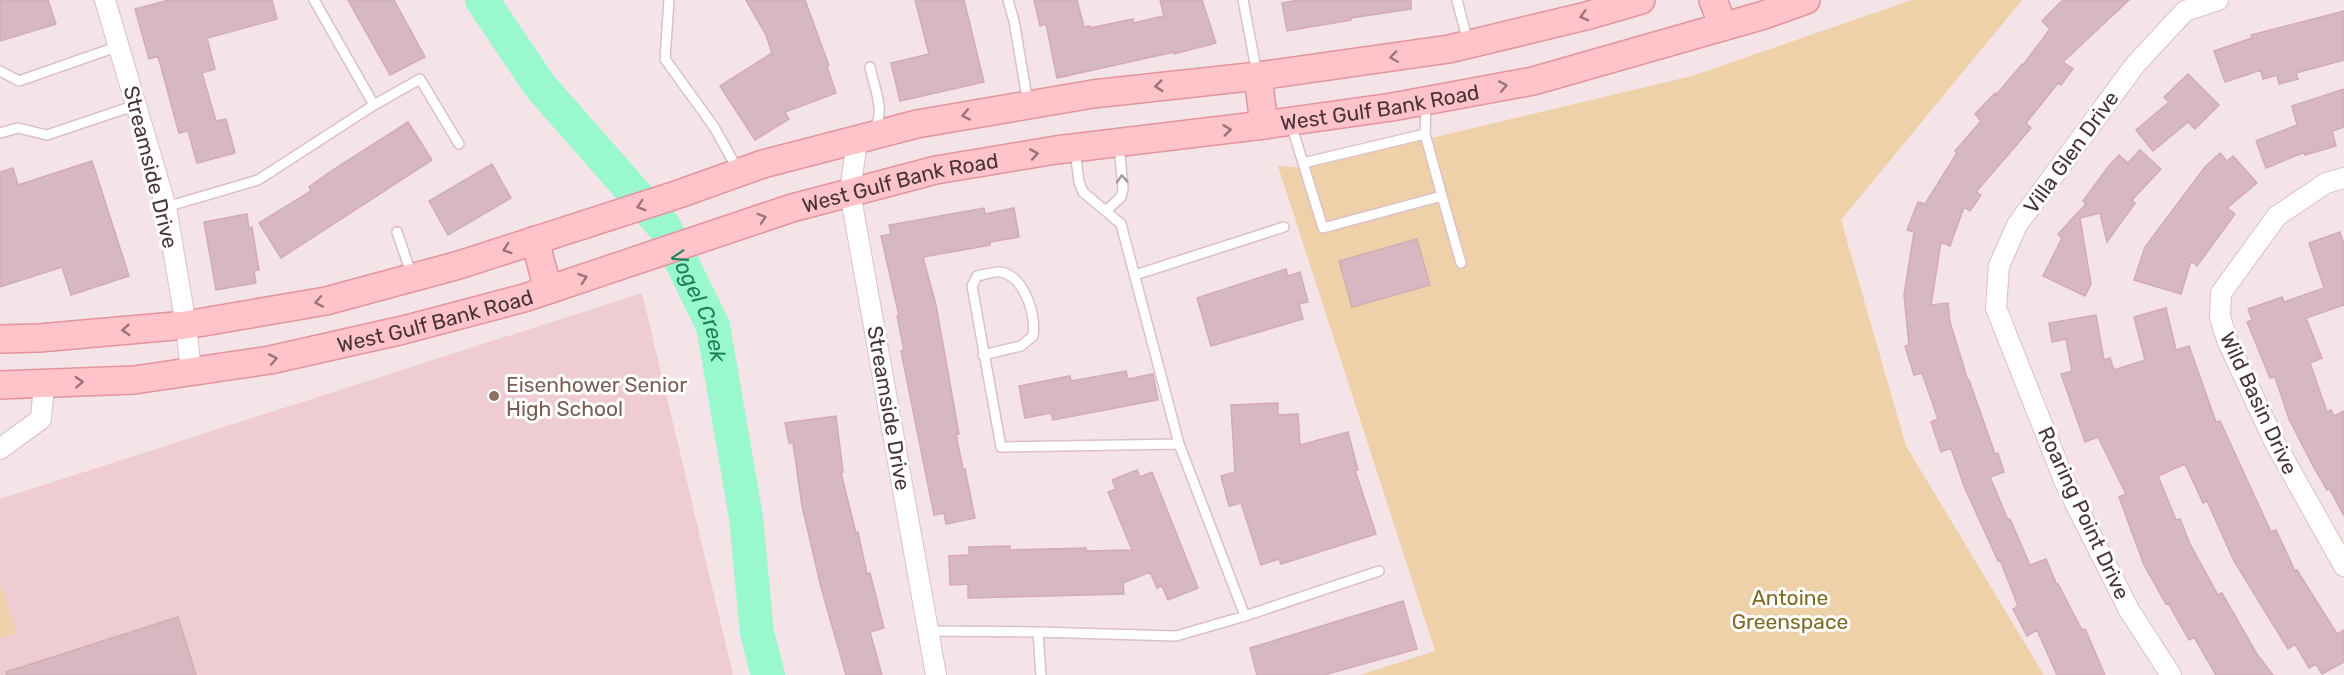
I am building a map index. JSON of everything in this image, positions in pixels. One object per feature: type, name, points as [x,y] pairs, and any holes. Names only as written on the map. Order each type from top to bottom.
[{"type":"main road","points":[[1713,0],[1723,26]]},
{"type":"main road","name":"West Gulf Bank Road","points":[[0,385],[134,380],[270,360],[403,330],[524,298],[707,236],[850,192],[936,170],[1075,148],[1277,123],[1426,101],[1533,81],[1806,0]]},
{"type":"main road","points":[[0,339],[39,338],[186,325],[326,301],[412,278],[535,240],[679,194],[763,164],[917,124],[1093,94],[1258,76],[1449,49],[1629,2]]},
{"type":"main road","points":[[1258,76],[1277,123]]},
{"type":"main road","points":[[535,240],[548,290]]},
{"type":"street","name":"Streamside Drive","points":[[105,0],[166,207],[186,325],[191,372]]},
{"type":"street","name":"Villa Glen Drive","points":[[2010,344],[1996,308],[1999,266],[2017,225],[2135,65],[2185,11],[2218,0]]},
{"type":"street","name":"Streamside Drive","points":[[857,140],[850,192],[936,675]]},
{"type":"street","name":"Wild Basin Drive","points":[[2344,178],[2326,183],[2277,216],[2221,293],[2220,317],[2227,340],[2275,443],[2344,566]]},
{"type":"street","name":"Roaring Point Drive","points":[[2010,344],[2066,485],[2129,610],[2171,675]]},
{"type":"street","points":[[0,449],[40,419],[44,384]]},
{"type":"lane","points":[[314,0],[374,105]]},
{"type":"lane","points":[[669,0],[665,59],[714,127],[739,173]]},
{"type":"lane","points":[[1008,0],[1014,21],[1028,104]]},
{"type":"lane","points":[[1243,0],[1258,76]]},
{"type":"lane","points":[[1457,0],[1469,44]]},
{"type":"lane","points":[[0,72],[19,81],[119,46]]},
{"type":"lane","points":[[857,140],[877,125],[880,116],[870,67]]},
{"type":"lane","points":[[166,207],[258,180],[374,105],[420,79],[459,144]]},
{"type":"lane","points":[[1426,101],[1425,134],[1461,263]]},
{"type":"lane","points":[[0,133],[18,128],[46,135],[136,105]]},
{"type":"lane","points":[[1277,123],[1303,163],[1323,228],[1442,196]]},
{"type":"lane","points":[[1303,163],[1425,134]]},
{"type":"lane","points":[[1107,210],[1121,196],[1123,189],[1118,142]]},
{"type":"lane","points":[[1075,148],[1079,182],[1083,192],[1121,224],[1179,444],[1245,616]]},
{"type":"lane","points":[[1135,275],[1284,227]]},
{"type":"lane","points":[[397,232],[412,278]]},
{"type":"lane","points":[[983,355],[1021,346],[1034,336],[1035,323],[1025,293],[1013,278],[1000,272],[977,276],[972,286],[983,355],[1001,447],[1179,444]]},
{"type":"lane","points":[[929,631],[1176,636],[1245,616],[1378,571]]},
{"type":"lane","points":[[1038,632],[1041,675]]},
{"type":"shaded area","name":"Eisenhower Senior High School","points":[[642,293],[733,675],[0,675],[0,499]]},
{"type":"green space","name":"Antoine Greenspace","points":[[1912,0],[2022,0],[1841,220],[1906,446],[2044,675],[1360,675],[1435,651],[1278,166],[1306,168],[1692,76]]},
{"type":"green space","points":[[0,583],[16,633],[0,638]]},
{"type":"building","points":[[0,0],[48,0],[56,24],[0,41]]},
{"type":"building","points":[[169,0],[272,0],[277,19],[207,38],[215,69],[202,73],[216,121],[226,119],[235,153],[197,163],[188,131],[179,133],[158,56],[149,59],[135,9]]},
{"type":"building","points":[[348,0],[394,0],[425,57],[390,75]]},
{"type":"building","points":[[746,0],[805,0],[829,66],[827,67],[836,93],[785,112],[789,119],[755,140],[720,86],[772,53],[766,35]]},
{"type":"building","points":[[915,0],[964,0],[984,82],[900,101],[891,63],[929,54]]},
{"type":"building","points":[[1034,0],[1077,0],[1084,27],[1090,26],[1090,28],[1133,19],[1133,23],[1164,16],[1160,0],[1202,0],[1216,43],[1057,78],[1046,24],[1040,26]]},
{"type":"building","points":[[1298,0],[1411,0],[1411,9],[1287,31],[1282,3]]},
{"type":"building","points":[[2063,0],[2129,0],[2063,62],[2073,69],[2061,85],[2058,83],[2026,123],[2031,128],[1976,192],[1981,195],[1970,211],[1964,207],[1950,246],[1941,242],[1931,305],[1948,303],[1950,322],[1968,381],[2004,472],[1990,477],[2008,520],[2010,519],[2030,565],[2046,559],[2057,585],[2082,630],[2085,629],[2105,675],[2057,675],[2037,630],[2027,636],[2013,609],[2018,606],[2000,560],[1998,561],[1964,486],[1951,448],[1941,452],[1931,422],[1938,419],[1922,373],[1914,375],[1905,346],[1909,345],[1904,295],[1914,232],[1907,230],[1918,202],[1925,204],[1957,153],[1955,151],[1981,121],[1975,114],[2023,65],[2050,29],[2042,21]]},
{"type":"building","points":[[2344,11],[2344,60],[2296,73],[2298,79],[2279,84],[2277,75],[2263,79],[2261,70],[2225,82],[2214,51],[2252,38],[2251,35]]},
{"type":"building","points":[[2188,74],[2219,105],[2195,129],[2188,122],[2153,151],[2136,130],[2169,102],[2164,97]]},
{"type":"building","points":[[2344,89],[2344,127],[2332,131],[2336,146],[2305,155],[2305,152],[2266,168],[2256,141],[2297,125],[2292,106]]},
{"type":"building","points":[[408,122],[432,160],[281,258],[259,223],[311,191],[309,187],[331,171]]},
{"type":"building","points":[[2140,150],[2161,169],[2132,200],[2135,203],[2107,242],[2100,213],[2080,218],[2091,284],[2085,296],[2043,276],[2062,238],[2058,234],[2086,204],[2083,201],[2108,167],[2119,155],[2128,163]]},
{"type":"building","points":[[2220,153],[2227,161],[2233,156],[2257,183],[2227,208],[2235,214],[2197,266],[2191,261],[2181,294],[2134,280],[2145,247],[2205,167]]},
{"type":"building","points":[[92,161],[129,276],[71,295],[62,267],[0,287],[0,172],[13,168],[18,185]]},
{"type":"building","points":[[492,164],[511,198],[448,235],[429,201]]},
{"type":"building","points":[[984,208],[985,214],[1014,208],[1019,237],[990,242],[990,245],[923,257],[936,305],[959,434],[956,434],[975,518],[946,524],[944,513],[934,515],[901,351],[904,350],[897,316],[899,316],[881,236],[891,234],[889,225]]},
{"type":"building","points":[[247,214],[249,229],[252,227],[259,270],[254,271],[256,283],[216,290],[204,222]]},
{"type":"building","points":[[2340,232],[2344,244],[2344,305],[2306,318],[2322,358],[2310,363],[2327,412],[2331,410],[2334,416],[2344,411],[2344,516],[2329,488],[2327,490],[2313,466],[2289,419],[2275,377],[2270,378],[2247,322],[2252,320],[2248,309],[2282,297],[2284,302],[2324,288],[2309,243]]},
{"type":"building","points":[[1417,239],[1430,285],[1352,307],[1339,261]]},
{"type":"building","points":[[1286,269],[1288,276],[1300,272],[1308,302],[1299,304],[1303,319],[1211,346],[1197,298]]},
{"type":"building","points":[[2166,308],[2176,350],[2189,346],[2216,422],[2220,421],[2271,532],[2276,530],[2295,571],[2297,570],[2337,634],[2344,630],[2344,662],[2322,674],[2316,664],[2309,668],[2295,644],[2288,649],[2234,561],[2207,501],[2203,503],[2185,464],[2158,476],[2176,520],[2180,519],[2190,544],[2218,595],[2222,593],[2257,654],[2273,675],[2216,675],[2194,637],[2189,640],[2144,565],[2119,497],[2126,494],[2098,437],[2085,442],[2061,374],[2072,371],[2066,339],[2052,342],[2049,323],[2096,315],[2104,360],[2110,358],[2114,370],[2145,360],[2134,317]]},
{"type":"building","points":[[1126,371],[1128,379],[1153,374],[1158,400],[1053,420],[1051,413],[1025,418],[1019,386],[1070,376],[1071,381]]},
{"type":"building","points":[[1278,403],[1278,415],[1298,414],[1300,445],[1348,432],[1358,470],[1355,470],[1376,534],[1281,564],[1279,559],[1261,565],[1241,503],[1229,506],[1221,476],[1235,472],[1231,405]]},
{"type":"building","points":[[836,416],[843,472],[841,473],[867,574],[870,573],[884,628],[870,632],[882,675],[846,675],[821,587],[802,506],[793,443],[789,443],[785,423]]},
{"type":"building","points":[[1137,470],[1140,477],[1152,472],[1198,588],[1168,600],[1162,586],[1157,588],[1150,572],[1123,583],[1124,594],[968,598],[968,584],[950,585],[949,556],[969,555],[969,547],[1010,546],[1010,550],[1086,548],[1086,551],[1132,550],[1108,492],[1116,489],[1112,480]]},
{"type":"building","points":[[1403,601],[1417,649],[1324,675],[1257,675],[1250,648]]},
{"type":"building","points":[[178,617],[196,675],[7,675],[6,672]]},
{"type":"waterway","name":"Vogel Creek","points":[[482,0],[540,86],[665,228],[713,326],[746,517],[757,633],[768,675]]},
{"type":"place","name":"Eisenhower Senior High School","points":[[494,396]]}]
